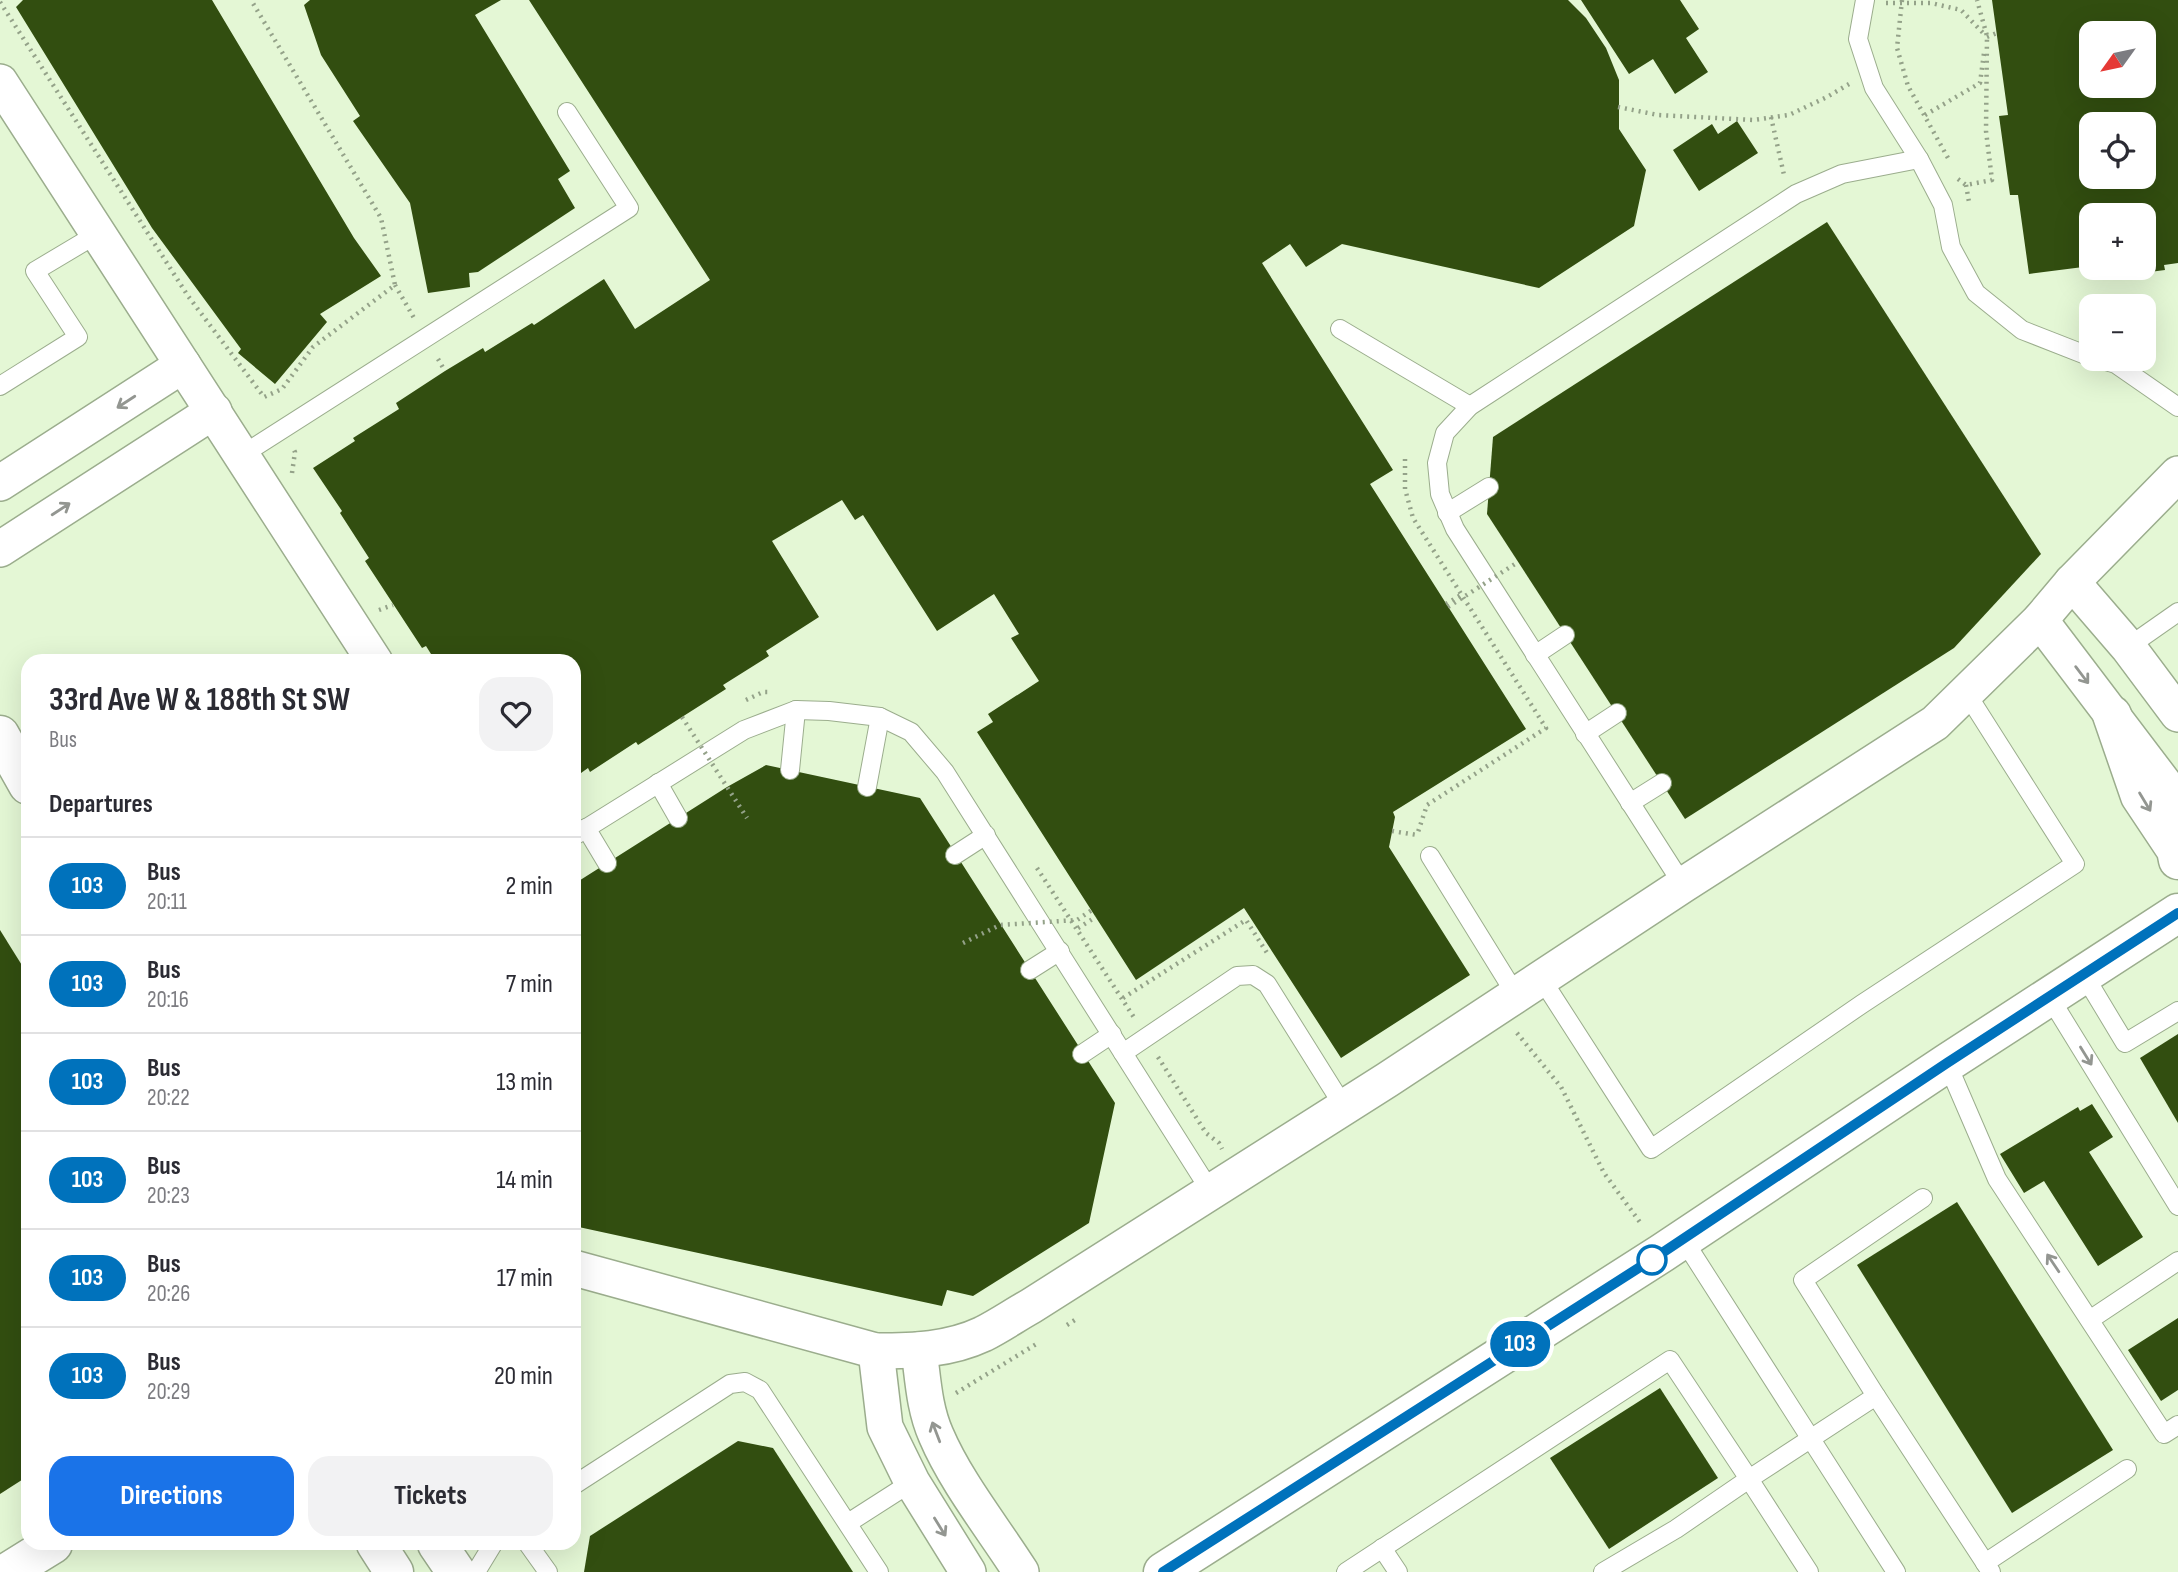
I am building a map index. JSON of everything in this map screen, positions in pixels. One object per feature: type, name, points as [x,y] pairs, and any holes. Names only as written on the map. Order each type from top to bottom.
[{"type":"street","points":[[0,82],[370,654]]},
{"type":"street","points":[[0,483],[183,365]]},
{"type":"street","points":[[0,549],[214,411]]},
{"type":"street","points":[[581,1270],[876,1352],[950,1346],[982,1335],[1344,1107],[1524,1001],[1683,885],[1935,723],[2040,620],[2072,582],[2178,474]]},
{"type":"street","points":[[2072,582],[2128,647],[2178,714]]},
{"type":"street","points":[[2040,620],[2178,802]]},
{"type":"street","points":[[2112,715],[2140,796],[2176,850],[2178,860]]},
{"type":"street","points":[[0,735],[21,772]]},
{"type":"street","points":[[1163,1572],[1683,1239],[2178,913]]},
{"type":"street","points":[[919,1350],[925,1398],[935,1433],[948,1461],[1021,1572]]},
{"type":"street","points":[[876,1352],[885,1427],[912,1482],[968,1572]]},
{"type":"street","points":[[8,1572],[43,1550]]},
{"type":"street","points":[[380,1550],[394,1572]]},
{"type":"street","points":[[440,1550],[456,1572]]},
{"type":"lane","points":[[1864,1],[1858,39],[1874,88],[1919,159],[1943,205],[1951,247],[1976,293],[2022,330],[2079,351]]},
{"type":"lane","points":[[242,455],[629,208],[567,112]]},
{"type":"lane","points":[[1683,885],[1455,529],[1440,494],[1437,463],[1445,433],[1469,406],[1796,194],[1842,174],[1919,159]]},
{"type":"lane","points":[[0,386],[78,337],[36,271],[97,234]]},
{"type":"lane","points":[[1340,329],[1469,406]]},
{"type":"lane","points":[[2126,371],[2178,407]]},
{"type":"lane","points":[[1447,513],[1489,487]]},
{"type":"lane","points":[[2128,647],[2178,612]]},
{"type":"lane","points":[[1535,655],[1565,635]]},
{"type":"lane","points":[[1430,856],[1524,1001],[1651,1149],[1862,1004],[2075,864],[1967,694]]},
{"type":"lane","points":[[790,770],[796,710]]},
{"type":"lane","points":[[581,831],[744,730],[796,710],[880,717],[911,732],[945,772],[1211,1192]]},
{"type":"lane","points":[[1586,734],[1616,713]]},
{"type":"lane","points":[[867,787],[880,717]]},
{"type":"lane","points":[[658,783],[678,818]]},
{"type":"lane","points":[[1630,803],[1662,783]]},
{"type":"lane","points":[[581,833],[607,863]]},
{"type":"lane","points":[[955,855],[986,835]]},
{"type":"lane","points":[[1030,970],[1060,951]]},
{"type":"lane","points":[[1123,1053],[1237,976],[1253,975],[1266,984],[1344,1107]]},
{"type":"lane","points":[[2084,975],[2125,1043],[2178,1011]]},
{"type":"lane","points":[[2050,998],[2178,1206]]},
{"type":"lane","points":[[1082,1054],[1112,1034]]},
{"type":"lane","points":[[1947,1063],[1997,1180],[2164,1434],[2178,1425]]},
{"type":"lane","points":[[1923,1198],[1803,1280],[1988,1568],[2127,1469]]},
{"type":"lane","points":[[1683,1239],[1896,1572]]},
{"type":"lane","points":[[2091,1320],[2178,1261]]},
{"type":"lane","points":[[1346,1572],[1670,1360],[1809,1572]]},
{"type":"lane","points":[[581,1480],[730,1384],[745,1382],[760,1390],[879,1572]]},
{"type":"lane","points":[[1603,1572],[1676,1529],[1876,1396]]},
{"type":"lane","points":[[848,1524],[912,1482]]},
{"type":"lane","points":[[1382,1548],[1398,1572]]},
{"type":"lane","points":[[475,1572],[489,1550]]},
{"type":"lane","points":[[532,1550],[548,1572]]},
{"type":"path","points":[[0,2],[188,296],[264,397],[282,389],[313,347],[395,285],[381,218],[251,0]]},
{"type":"path","points":[[1957,178],[1966,185],[1992,180],[1986,131],[1987,36],[1977,0]]},
{"type":"path","points":[[1864,1],[1931,3],[1961,10],[1987,36]]},
{"type":"path","points":[[1902,1],[1897,48],[1908,86],[1944,147],[1952,167]]},
{"type":"path","points":[[1987,36],[1997,33]]},
{"type":"path","points":[[1925,115],[1979,83],[1987,36]]},
{"type":"path","points":[[1618,107],[1658,115],[1753,120],[1788,115],[1827,97],[1868,72],[1897,48]]},
{"type":"path","points":[[1772,117],[1783,173]]},
{"type":"path","points":[[1405,458],[1405,489],[1413,518],[1546,729],[1427,805],[1417,835]]},
{"type":"path","points":[[1461,594],[1447,605],[1518,562]]},
{"type":"path","points":[[375,612],[393,605]]},
{"type":"path","points":[[682,717],[747,818]]},
{"type":"path","points":[[1032,859],[1139,1026]]},
{"type":"path","points":[[963,943],[1000,925],[1077,920],[1092,910]]},
{"type":"path","points":[[1078,928],[1096,917]]},
{"type":"path","points":[[1524,1001],[1540,1058],[1561,1087],[1604,1173],[1642,1225]]},
{"type":"path","points":[[1157,1055],[1206,1133],[1219,1143],[1223,1153]]},
{"type":"path","points":[[949,1397],[1038,1343]]},
{"type":"building","points":[[23,0],[212,0],[354,238],[381,276],[320,314],[327,322],[275,384],[238,353],[241,349],[152,228],[16,7]]},
{"type":"building","points":[[310,0],[501,0],[475,15],[570,171],[558,179],[575,208],[478,272],[469,273],[470,287],[428,293],[410,203],[353,121],[360,116],[321,55],[304,5]]},
{"type":"building","points":[[529,0],[1568,0],[1586,18],[1606,48],[1619,80],[1619,129],[1646,170],[1634,226],[1539,288],[1342,244],[1306,267],[1290,244],[1262,263],[1393,470],[1370,484],[1526,729],[1393,812],[1395,817],[1389,847],[1470,975],[1341,1058],[1244,908],[1136,980],[977,732],[993,722],[988,714],[1039,681],[1011,638],[1019,634],[994,594],[937,631],[863,515],[855,520],[842,500],[772,541],[819,617],[766,651],[769,656],[723,685],[726,689],[590,772],[588,768],[581,773],[581,654],[431,654],[426,646],[422,648],[365,561],[369,558],[313,468],[355,441],[353,438],[399,409],[396,403],[445,371],[483,348],[485,352],[532,323],[534,325],[604,279],[635,329],[710,280]]},
{"type":"building","points":[[1581,0],[1680,0],[1699,29],[1686,38],[1708,72],[1675,94],[1653,59],[1629,74]]},
{"type":"building","points":[[1992,0],[2178,0],[2178,263],[2164,265],[2165,270],[2156,271],[2156,203],[2079,203],[2079,268],[2029,274],[2018,195],[2010,195],[1999,116],[2008,115]]},
{"type":"building","points":[[1737,121],[1758,153],[1699,191],[1673,150],[1712,124],[1718,134]]},
{"type":"building","points":[[1827,222],[2041,554],[1954,648],[1685,819],[1487,514],[1493,437]]},
{"type":"building","points":[[766,765],[920,798],[1115,1103],[1089,1223],[973,1296],[947,1290],[942,1306],[581,1228],[581,880]]},
{"type":"building","points":[[0,930],[21,964],[21,1480],[0,1494]]},
{"type":"building","points":[[2178,1034],[2178,1123],[2140,1058]]},
{"type":"building","points":[[2092,1104],[2113,1137],[2089,1152],[2143,1237],[2098,1266],[2044,1181],[2024,1193],[2000,1154],[2078,1107],[2080,1111]]},
{"type":"building","points":[[1957,1202],[2113,1450],[2012,1513],[1857,1265]]},
{"type":"building","points":[[2178,1318],[2178,1390],[2161,1401],[2128,1350]]},
{"type":"building","points":[[1660,1388],[1718,1478],[1609,1549],[1550,1458]]},
{"type":"building","points":[[738,1441],[773,1448],[853,1572],[584,1572],[590,1536]]},
{"type":"bus line","name":"103","points":[[1163,1572],[1662,1253],[2178,913]]}]
